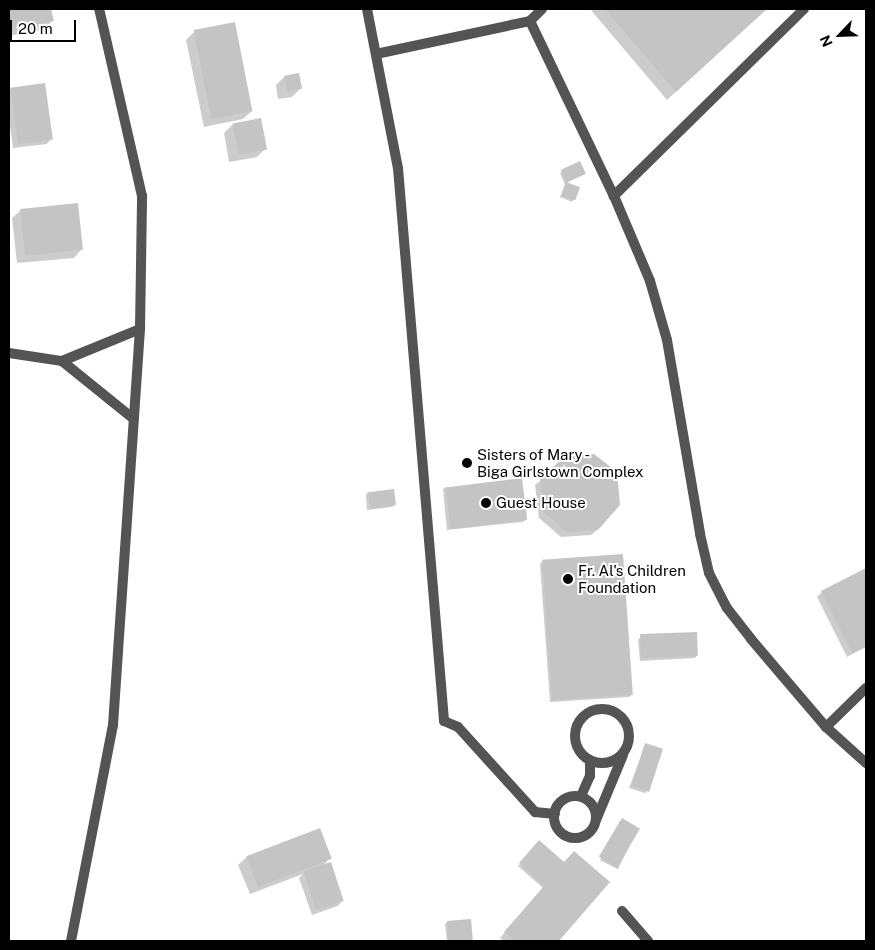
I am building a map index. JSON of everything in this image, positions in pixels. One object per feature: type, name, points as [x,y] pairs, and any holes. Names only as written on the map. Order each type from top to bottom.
[{"type":"street","points":[[71,941],[113,725],[140,329],[142,196],[99,9]]},
{"type":"street","points":[[367,9],[398,168],[444,722],[458,727],[535,812],[555,814]]},
{"type":"street","points":[[376,54],[530,21],[542,9]]},
{"type":"street","points":[[614,196],[804,9]]},
{"type":"street","points":[[530,21],[614,196],[650,281],[667,340],[700,534],[709,573],[727,608],[826,727],[866,763]]},
{"type":"street","points":[[62,361],[140,329]]},
{"type":"street","points":[[9,353],[62,361],[134,419]]},
{"type":"street","points":[[826,727],[866,688]]},
{"type":"street","points":[[596,821],[593,806],[582,796],[572,796],[564,799],[558,805],[555,814],[556,823],[560,831],[574,838],[588,833],[596,821],[629,743],[630,730],[615,711],[602,708],[591,710],[581,718],[575,729],[575,742],[580,753],[590,760],[602,764],[614,761],[624,754]]},
{"type":"street","points":[[582,796],[590,776],[590,760]]},
{"type":"street","points":[[622,911],[648,941]]},
{"type":"building","points":[[9,9],[51,9],[54,21],[9,30]]},
{"type":"building","points":[[605,9],[767,9],[676,92]]},
{"type":"building","points":[[235,22],[252,111],[211,119],[194,30]]},
{"type":"building","points":[[299,73],[302,89],[287,92],[284,76]]},
{"type":"building","points":[[45,83],[53,139],[18,144],[10,88]]},
{"type":"building","points":[[261,118],[267,149],[239,155],[233,124]]},
{"type":"building","points":[[580,161],[586,174],[567,183],[561,170]]},
{"type":"building","points":[[566,182],[580,187],[575,200],[561,195]]},
{"type":"building","points":[[78,203],[83,250],[25,256],[20,209]]},
{"type":"building","points":[[594,454],[617,472],[620,505],[598,530],[567,532],[544,513],[540,479],[564,457]]},
{"type":"building","name":"Guest House","points":[[522,478],[527,520],[451,529],[446,487]]},
{"type":"building","points":[[394,489],[396,505],[370,508],[368,492]]},
{"type":"building","points":[[623,554],[633,695],[552,700],[542,560]]},
{"type":"building","points":[[866,568],[866,646],[852,653],[821,591]]},
{"type":"building","points":[[697,632],[698,656],[641,658],[640,634]]},
{"type":"building","points":[[645,743],[663,749],[649,792],[631,786]]},
{"type":"building","points":[[622,818],[640,829],[617,867],[599,857]]},
{"type":"building","points":[[320,828],[332,859],[258,887],[246,856]]},
{"type":"building","points":[[539,840],[564,862],[574,851],[610,882],[559,941],[516,941],[504,932],[544,886],[519,863]]},
{"type":"building","points":[[331,862],[344,901],[316,910],[303,871]]},
{"type":"building","points":[[471,919],[473,941],[449,941],[447,921]]},
{"type":"place","name":"Sisters of Mary - Biga Girlstown Complex","points":[[467,463]]},
{"type":"place","name":"Guest House","points":[[486,503]]},
{"type":"place","name":"Fr. Al's Children Foundation","points":[[568,579]]}]
